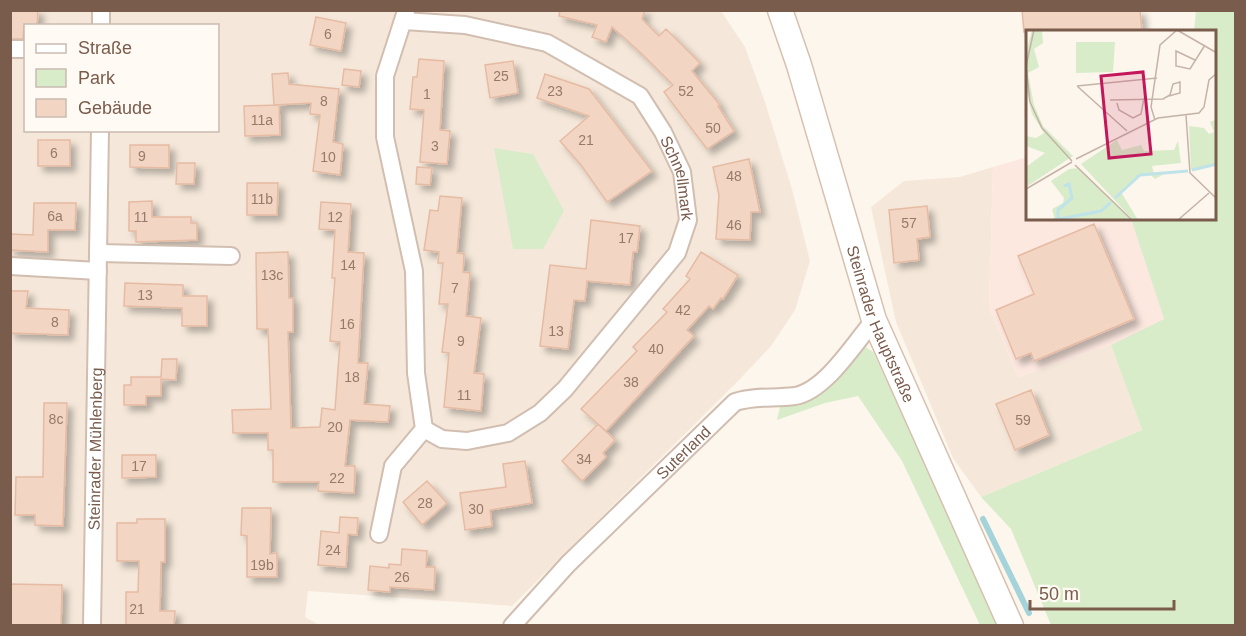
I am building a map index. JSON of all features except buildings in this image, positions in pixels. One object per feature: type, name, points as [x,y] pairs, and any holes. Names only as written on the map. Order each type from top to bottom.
[{"type":"main road","name":"Steinrader Hauptstraße","points":[[780,10],[799,65],[874,320],[1011,626]]},
{"type":"street","name":"Schnellmark","points":[[405,16],[465,25],[547,43],[640,96],[663,132],[682,172],[688,220],[677,253],[565,389],[540,413],[508,433],[468,441],[442,439],[424,429],[416,373],[414,271],[385,137],[385,76],[405,16]]},
{"type":"street","name":"Steinrader Mühlenberg","points":[[92,626],[100,132]]},
{"type":"street","points":[[99,253],[231,256]]},
{"type":"street","points":[[10,266],[98,271]]},
{"type":"street","name":"Suterland","points":[[512,626],[568,564],[735,402],[755,396],[794,396],[807,392],[842,361],[874,320]]},
{"type":"street","points":[[379,534],[393,466],[424,429]]},
{"type":"shaded area","points":[[10,11],[721,11],[745,47],[765,102],[792,189],[810,261],[795,310],[771,346],[739,380],[512,606],[308,591],[305,617],[319,625],[11,625]]},
{"type":"shaded area","points":[[1026,157],[1026,220],[1131,220],[1164,319],[1111,345],[1018,377],[989,307],[993,167]]},
{"type":"shaded area","points":[[993,167],[989,307],[1018,377],[1111,345],[1142,430],[981,497],[953,458],[896,322],[871,207],[904,181],[960,177]]},
{"type":"green space","points":[[1196,10],[1235,11],[1235,625],[1051,625],[1011,529],[981,497],[1142,430],[1111,345],[1164,319],[1131,220],[1216,220],[1216,30],[1194,30]]},
{"type":"green space","points":[[494,148],[533,154],[564,211],[543,249],[513,249]]},
{"type":"green space","points":[[861,344],[873,352],[1003,625],[980,625],[902,461],[858,396],[825,403],[777,420],[780,407],[806,399]]},
{"type":"waterway","points":[[983,519],[1029,613]]}]
